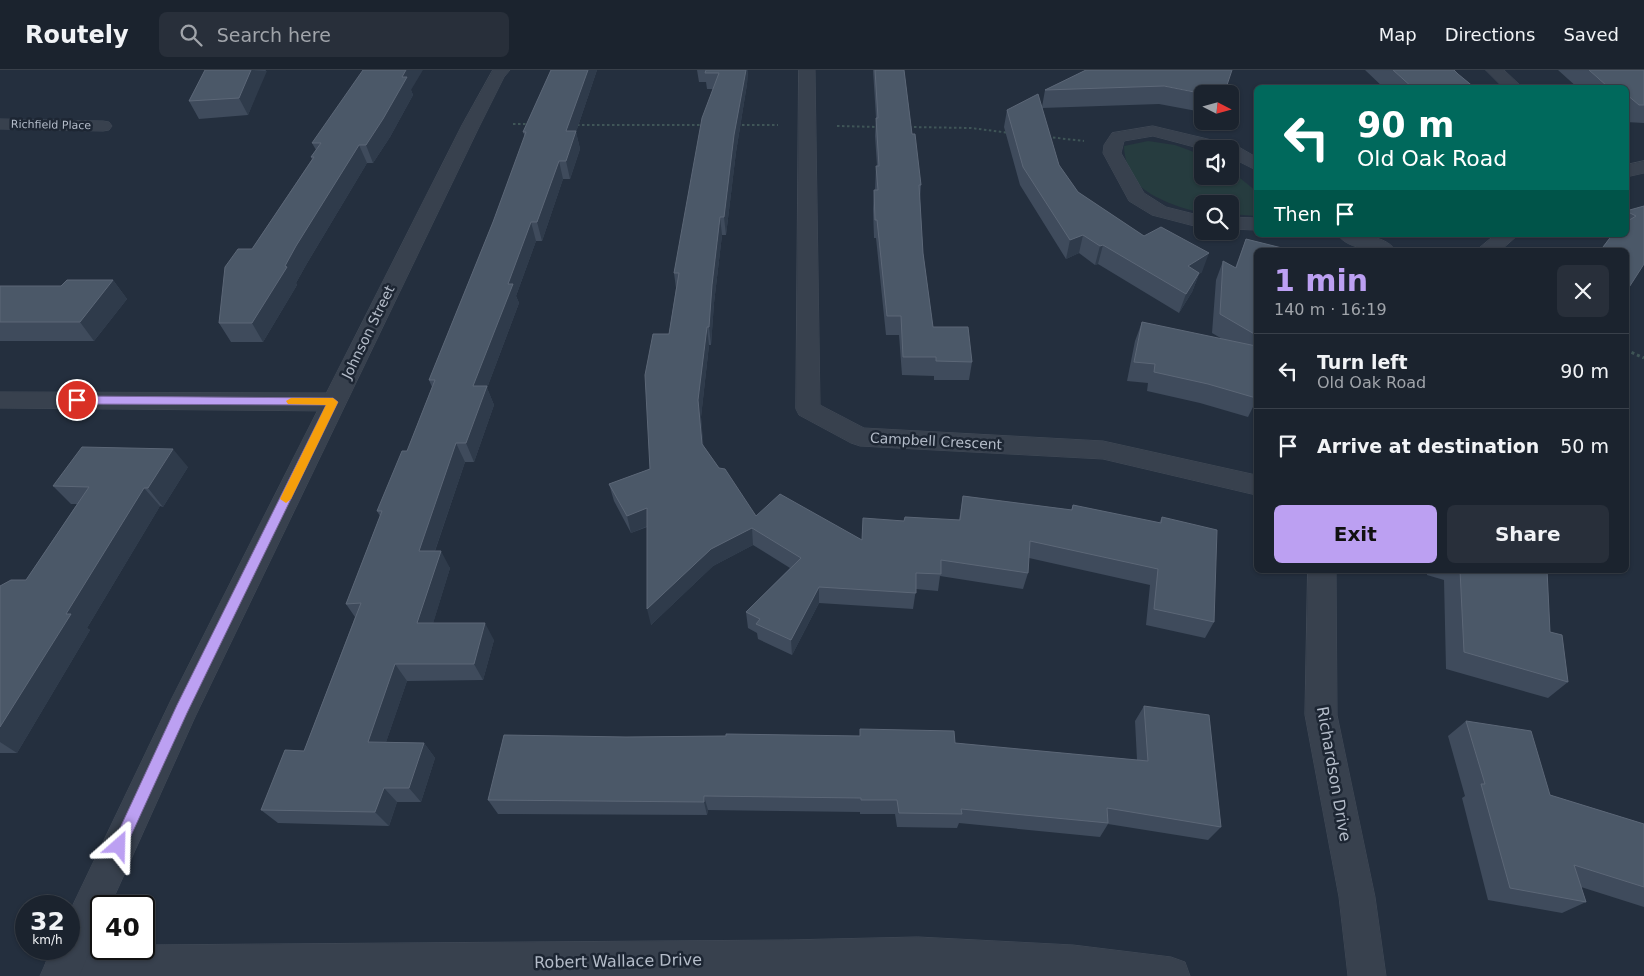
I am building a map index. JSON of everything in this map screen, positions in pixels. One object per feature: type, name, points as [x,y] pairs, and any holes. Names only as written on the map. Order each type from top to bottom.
[{"type":"street","name":"Johnson Street","points":[[61,971],[182,710],[482,102],[497,75],[502,70]]},
{"type":"street","name":"Campbell Crescent","points":[[807,70],[808,408],[860,437],[1103,450],[1254,485]]},
{"type":"street","points":[[1494,70],[1512,85]]},
{"type":"street","name":"Richfield Place","points":[[0,124],[103,126]]},
{"type":"street","points":[[1194,142],[1153,132],[1118,136],[1113,145],[1112,153],[1136,197],[1159,211],[1194,220]]},
{"type":"street","points":[[1239,155],[1254,163]]},
{"type":"street","points":[[1239,223],[1254,224]]},
{"type":"street","points":[[1353,237],[1380,248]]},
{"type":"street","points":[[1490,248],[1505,237]]},
{"type":"street","points":[[0,400],[333,402]]},
{"type":"street","name":"Richardson Drive","points":[[1322,573],[1321,715],[1357,897],[1367,976]]},
{"type":"street","name":"Robert Wallace Drive","points":[[61,971],[788,968],[918,956],[1073,964],[1170,976]]},
{"type":"path","points":[[1629,351],[1644,358]]},
{"type":"green space","points":[[1148,141],[1175,145],[1194,152],[1194,185],[1239,185],[1239,177],[1254,189],[1254,216],[1239,215],[1239,195],[1194,195],[1194,211],[1169,203],[1144,190],[1139,185],[1130,171],[1124,146]]},
{"type":"building","points":[[205,70],[251,70],[239,98],[189,101]]},
{"type":"building","points":[[363,70],[406,70],[402,77],[407,77],[366,145],[359,145],[296,246],[285,266],[287,267],[252,323],[219,323],[225,267],[238,249],[252,249],[314,157],[311,157],[321,143],[312,143]]},
{"type":"building","points":[[551,70],[588,70],[566,131],[576,131],[566,161],[559,161],[537,222],[531,222],[508,284],[513,284],[473,386],[487,386],[466,443],[456,443],[419,551],[441,551],[417,623],[485,623],[474,664],[395,664],[368,742],[424,743],[409,788],[384,788],[375,812],[261,810],[285,750],[304,751],[361,603],[346,604],[382,511],[377,511],[402,451],[407,451],[435,380],[429,380],[493,222],[526,132],[523,132]]},
{"type":"building","points":[[706,70],[746,70],[734,135],[724,217],[720,217],[709,327],[707,327],[698,400],[702,444],[719,468],[725,469],[756,516],[780,494],[862,540],[863,518],[904,521],[905,517],[960,520],[963,496],[1072,510],[1073,505],[1161,523],[1162,517],[1217,530],[1214,622],[1154,609],[1158,569],[1030,541],[1028,573],[941,560],[941,574],[916,573],[916,593],[819,587],[791,640],[756,624],[760,619],[746,612],[801,558],[752,528],[711,549],[647,609],[647,508],[627,516],[609,484],[650,469],[645,375],[653,334],[669,334],[679,273],[674,273],[702,118],[719,73],[705,73]]},
{"type":"building","points":[[875,70],[904,70],[912,134],[915,134],[921,185],[919,185],[923,253],[933,327],[968,327],[972,362],[936,361],[936,357],[903,357],[901,316],[887,316],[877,220],[875,220],[874,190],[878,190],[876,166],[879,166]]},
{"type":"building","points":[[1086,70],[1232,70],[1227,85],[1194,85],[1194,92],[1164,86],[1045,90]]},
{"type":"building","points":[[1393,70],[1454,70],[1471,85],[1410,85]]},
{"type":"building","points":[[1589,70],[1644,70],[1644,105],[1639,105],[1629,97],[1629,85],[1606,85]]},
{"type":"building","points":[[1038,94],[1059,165],[1078,192],[1144,236],[1161,227],[1209,253],[1188,266],[1199,273],[1186,294],[1083,235],[1070,240],[1023,167],[1007,110]]},
{"type":"building","points":[[1644,206],[1644,264],[1629,287],[1629,248],[1602,248],[1611,237],[1629,237],[1629,220],[1636,216],[1629,212],[1629,210]]},
{"type":"building","points":[[1246,239],[1282,248],[1254,248],[1254,334],[1220,314],[1223,261],[1236,268]]},
{"type":"building","points":[[67,280],[113,280],[80,322],[0,322],[0,286],[61,286]]},
{"type":"building","points":[[1142,322],[1254,346],[1254,397],[1208,384],[1154,372],[1155,364],[1134,362]]},
{"type":"building","points":[[82,447],[173,449],[148,488],[144,488],[66,614],[71,614],[0,727],[0,586],[11,580],[26,580],[89,487],[53,486]]},
{"type":"building","points":[[1460,573],[1547,573],[1550,632],[1562,635],[1568,682],[1464,652]]},
{"type":"building","points":[[1144,706],[1209,715],[1221,827],[1107,808],[1108,823],[961,809],[962,814],[899,813],[897,800],[861,800],[861,798],[704,796],[704,802],[488,800],[504,735],[626,737],[726,736],[726,734],[860,736],[860,729],[954,731],[955,743],[1148,761]]},
{"type":"building","points":[[1466,721],[1531,731],[1550,795],[1644,824],[1644,887],[1574,865],[1586,902],[1510,888],[1481,784],[1485,784]]},
{"type":"slow traffic","points":[[286,499],[333,402],[291,401]]},
{"type":"route","points":[[77,400],[333,402],[182,710],[119,846]]}]
